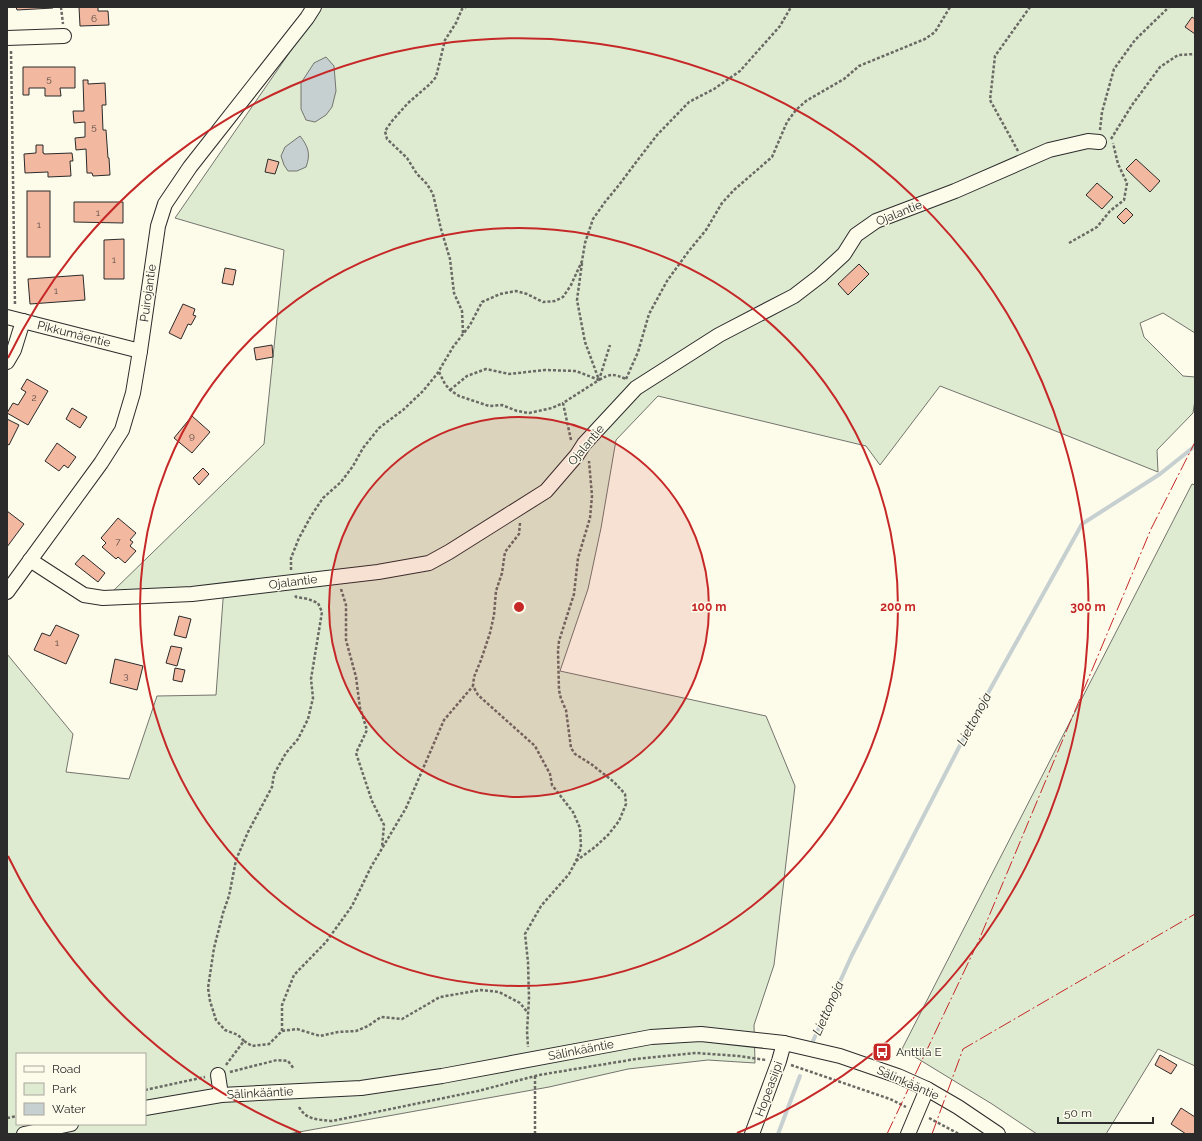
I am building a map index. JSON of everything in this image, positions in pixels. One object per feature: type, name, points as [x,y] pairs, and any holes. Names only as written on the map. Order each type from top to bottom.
[{"type":"street","name":"Puirojantie","points":[[7,592],[101,464],[122,430],[133,394],[158,226],[164,204],[190,167],[307,18],[314,7]]},
{"type":"street","points":[[9,38],[64,36]]},
{"type":"street","name":"Ojalantie","points":[[30,560],[84,595],[103,598],[192,594],[378,572],[429,563],[546,491],[631,384],[794,296],[820,276],[844,254],[856,234],[876,221],[955,191],[1049,150],[1088,141],[1105,140]]},
{"type":"street","points":[[7,362],[14,350],[15,319]]},
{"type":"street","name":"Pikkumäentie","points":[[15,319],[140,351]]},
{"type":"street","name":"Sälinkääntie","points":[[146,1108],[221,1095],[360,1088],[442,1076],[651,1037],[701,1034],[784,1043],[840,1056],[898,1076],[927,1090],[958,1106],[998,1134]]},
{"type":"street","name":"Hopeasiipi","points":[[752,1134],[779,1062],[784,1043]]},
{"type":"street","points":[[218,1075],[221,1095]]},
{"type":"street","points":[[908,1134],[927,1090]]},
{"type":"street","points":[[24,1134],[66,1125]]},
{"type":"path","points":[[61,7],[64,36]]},
{"type":"path","points":[[463,334],[462,312],[454,293],[450,259],[433,194],[427,184],[417,174],[407,158],[387,139],[385,131],[408,103],[436,77],[445,40],[456,23],[462,9],[466,7]]},
{"type":"path","points":[[599,380],[585,342],[577,300],[585,243],[593,219],[657,135],[689,102],[714,89],[740,71],[780,26],[791,7]]},
{"type":"path","points":[[438,371],[450,390],[459,396],[489,406],[502,406],[529,413],[552,408],[563,403],[599,380],[615,374],[631,384],[648,314],[667,281],[706,230],[722,203],[734,190],[772,157],[787,122],[796,110],[806,101],[844,79],[859,66],[926,39],[935,32],[950,7]]},
{"type":"path","points":[[1023,161],[990,100],[995,56],[1030,7]]},
{"type":"path","points":[[1069,243],[1097,226],[1110,211],[1124,200],[1127,183],[1105,140],[1102,112],[1114,69],[1135,40],[1169,7]]},
{"type":"path","points":[[9,38],[15,319]]},
{"type":"path","points":[[1105,140],[1160,67],[1178,55],[1195,54]]},
{"type":"path","points":[[529,1014],[520,1003],[499,992],[481,990],[440,997],[402,1019],[381,1017],[368,1026],[356,1031],[338,1032],[320,1036],[297,1029],[282,1031],[269,1044],[252,1046],[238,1035],[225,1030],[216,1020],[210,1001],[208,988],[214,948],[229,896],[236,860],[248,832],[272,786],[274,774],[286,753],[298,739],[308,718],[314,698],[311,679],[322,612],[318,603],[308,599],[296,597],[290,583],[292,570],[291,558],[299,538],[311,516],[324,498],[345,477],[363,448],[379,428],[403,410],[423,391],[438,371],[452,347],[470,325],[482,302],[500,294],[516,291],[527,294],[543,302],[555,301],[564,297],[582,261]]},
{"type":"path","points":[[599,380],[610,345]]},
{"type":"path","points":[[450,390],[467,376],[486,369],[509,374],[545,370],[576,370],[599,380]]},
{"type":"path","points":[[563,403],[570,438],[590,466],[592,496],[590,518],[578,558],[574,594],[559,640],[559,690],[566,710],[571,748],[575,754],[591,764],[614,782],[625,794],[626,804],[619,821],[608,835],[576,862]]},
{"type":"path","points":[[282,1031],[282,1005],[294,975],[326,942],[352,906],[382,848],[406,808],[444,720],[473,686],[474,677],[493,621],[496,606],[496,591],[502,573],[505,552],[519,534],[522,507]]},
{"type":"path","points":[[337,577],[346,605],[346,640],[356,676],[360,708],[367,730],[356,753],[372,801],[384,825],[382,848]]},
{"type":"path","points":[[473,686],[478,695],[535,746],[550,774],[552,785],[572,812],[580,828],[581,848],[576,862],[569,874],[541,906],[525,934],[528,962],[529,998],[527,1031],[528,1045],[539,1075]]},
{"type":"path","points":[[218,1075],[244,1041]]},
{"type":"path","points":[[299,1107],[303,1114],[308,1117],[332,1121],[478,1091],[539,1075],[636,1059],[696,1053],[739,1056],[779,1062],[890,1099],[959,1134]]},
{"type":"path","points":[[535,1076],[535,1134]]},
{"type":"green space","points":[[321,7],[1195,7],[1195,333],[1163,313],[1140,323],[1144,337],[1183,376],[1195,377],[1195,400],[1193,413],[1157,450],[1158,472],[940,386],[880,465],[866,446],[658,396],[616,440],[601,528],[588,589],[560,671],[766,716],[795,786],[774,965],[754,1025],[755,1063],[708,1060],[628,1069],[549,1087],[288,1134],[7,1134],[7,654],[73,734],[66,772],[129,779],[157,696],[216,695],[224,586],[112,592],[264,444],[284,250],[175,218]]},
{"type":"green space","points":[[1192,484],[1195,485],[1195,1066],[1158,1049],[1106,1134],[1037,1134],[992,1104],[902,1049]]},
{"type":"water","points":[[326,57],[334,66],[336,91],[332,107],[326,115],[315,122],[306,120],[301,109],[301,83],[314,63]]},
{"type":"water","points":[[300,136],[308,150],[306,167],[297,171],[288,171],[281,156],[285,147]]},
{"type":"building","points":[[16,7],[52,7],[53,8],[17,10]]},
{"type":"building","points":[[79,7],[98,7],[98,11],[108,11],[109,25],[80,26]]},
{"type":"building","points":[[1192,17],[1195,19],[1195,34],[1185,27]]},
{"type":"building","points":[[23,67],[75,67],[75,88],[60,88],[61,96],[45,96],[45,88],[29,88],[29,95],[23,95]]},
{"type":"building","points":[[83,80],[88,80],[88,84],[105,83],[106,105],[102,105],[103,130],[106,130],[110,175],[93,176],[92,173],[87,173],[86,149],[76,150],[75,138],[85,137],[85,122],[74,123],[73,111],[84,111]]},
{"type":"building","points":[[36,145],[43,145],[44,154],[72,153],[73,161],[70,161],[71,176],[48,177],[48,172],[25,173],[24,154],[36,153]]},
{"type":"building","points":[[268,159],[279,162],[275,174],[265,172]]},
{"type":"building","points":[[1136,159],[1160,181],[1150,192],[1126,169]]},
{"type":"building","points":[[1097,183],[1113,197],[1102,209],[1086,195]]},
{"type":"building","points":[[27,191],[50,191],[50,257],[27,257]]},
{"type":"building","points":[[74,202],[123,202],[123,223],[74,222]]},
{"type":"building","points":[[1126,208],[1133,215],[1124,224],[1117,217]]},
{"type":"building","points":[[124,239],[124,279],[104,279],[104,240]]},
{"type":"building","points":[[859,264],[869,274],[848,295],[838,284]]},
{"type":"building","points":[[225,268],[236,270],[233,285],[222,283]]},
{"type":"building","points":[[83,275],[85,300],[30,304],[28,279]]},
{"type":"building","points":[[183,304],[195,309],[193,315],[196,316],[191,325],[188,324],[181,339],[169,333]]},
{"type":"building","points":[[272,345],[273,357],[256,360],[254,348]]},
{"type":"building","points":[[27,379],[48,391],[28,425],[7,413],[13,403],[18,405],[26,392],[21,389]]},
{"type":"building","points":[[72,408],[87,417],[80,428],[66,419]]},
{"type":"building","points":[[192,416],[210,432],[192,453],[174,438]]},
{"type":"building","points":[[7,419],[19,425],[9,445],[7,444]]},
{"type":"building","points":[[57,443],[76,457],[68,468],[64,465],[59,471],[45,461]]},
{"type":"building","points":[[203,468],[209,474],[199,485],[193,478]]},
{"type":"building","points":[[7,511],[24,524],[7,547]]},
{"type":"building","points":[[118,518],[136,533],[130,540],[133,542],[130,546],[136,551],[125,563],[118,557],[116,559],[102,547],[106,543],[101,538]]},
{"type":"building","points":[[83,555],[105,573],[98,582],[75,564]]},
{"type":"building","points":[[179,616],[191,619],[186,638],[174,635]]},
{"type":"building","points":[[56,625],[79,635],[66,664],[34,650],[42,633],[50,636]]},
{"type":"building","points":[[171,646],[182,648],[177,666],[166,663]]},
{"type":"building","points":[[115,659],[143,666],[137,690],[110,683]]},
{"type":"building","points":[[175,668],[185,670],[182,682],[173,680]]},
{"type":"building","points":[[1160,1055],[1177,1065],[1171,1074],[1155,1065]]},
{"type":"building","points":[[1181,1108],[1195,1117],[1195,1134],[1186,1134],[1171,1124]]},
{"type":"waterway","name":"Liettonoja","points":[[813,1041],[852,955],[972,722],[1082,524],[1160,474],[1195,446]]},
{"type":"waterway","name":"Liettonoja","points":[[778,1134],[800,1076]]},
{"type":"power","points":[[887,1134],[979,940],[1151,529],[1195,442]]},
{"type":"power","points":[[932,1134],[963,1049],[1195,914]]},
{"type":"place","name":"Anttila E","points":[[882,1052]]}]
